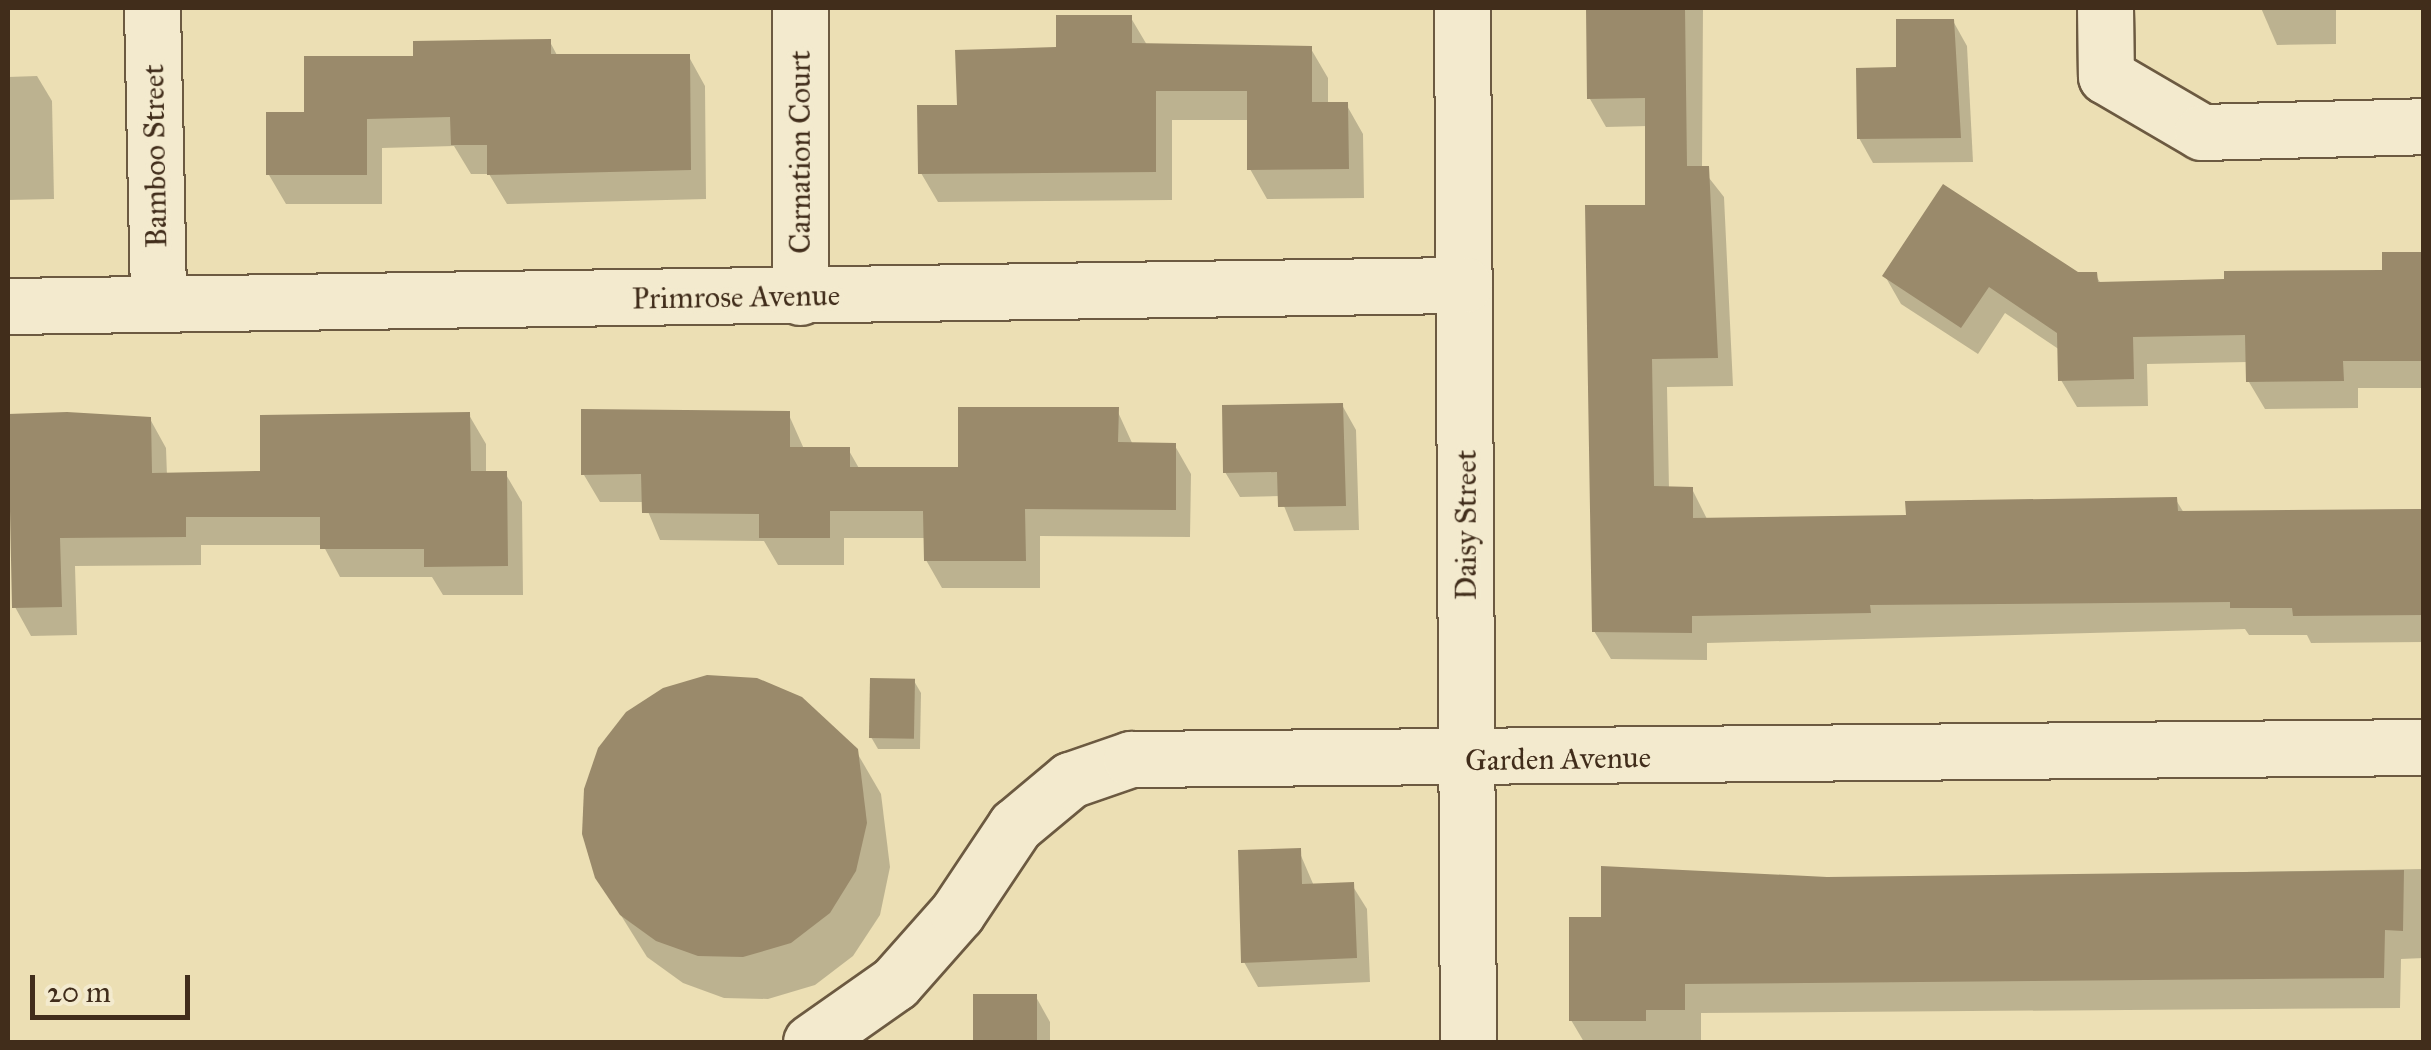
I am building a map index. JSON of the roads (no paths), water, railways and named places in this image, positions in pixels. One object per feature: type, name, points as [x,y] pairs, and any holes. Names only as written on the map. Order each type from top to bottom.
[{"type":"street","name":"Bamboo Street","points":[[152,8],[158,304]]},
{"type":"street","name":"Carnation Court","points":[[800,8],[800,296]]},
{"type":"street","name":"Daisy Street","points":[[1462,8],[1468,1042]]},
{"type":"street","points":[[2105,8],[2106,76],[2202,132],[2424,126]]},
{"type":"street","name":"Primrose Avenue","points":[[8,306],[1464,285]]},
{"type":"street","name":"Garden Avenue","points":[[811,1042],[895,983],[957,913],[1014,826],[1070,780],[1130,759],[1468,760],[2424,747]]}]
